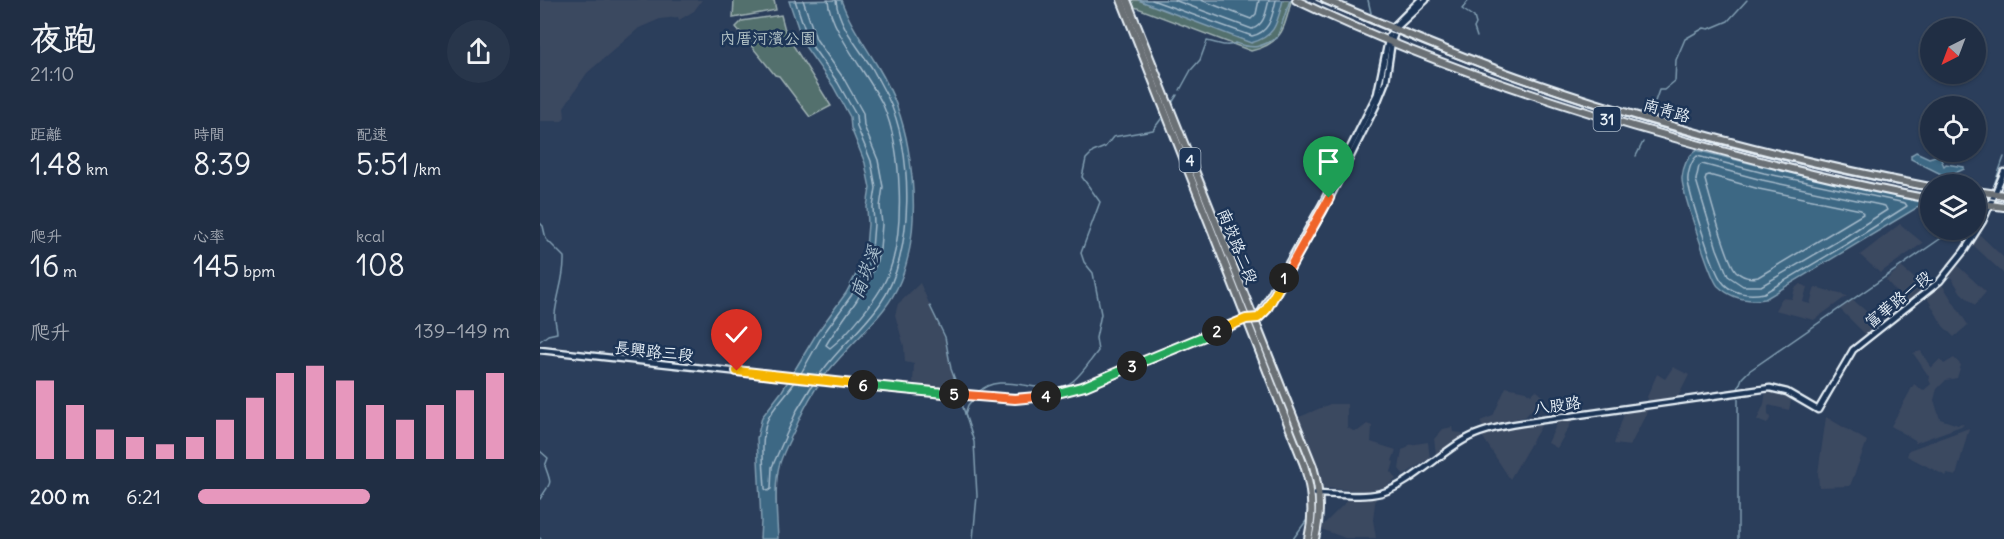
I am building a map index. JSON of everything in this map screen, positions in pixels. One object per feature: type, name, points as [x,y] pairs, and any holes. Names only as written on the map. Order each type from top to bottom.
[{"type":"main road","name":"南崁路二段","points":[[1121,0],[1312,466],[1319,514],[1315,539]]},
{"type":"main road","name":"南崁路二段","points":[[1127,0],[1250,319]]},
{"type":"main road","name":"31","points":[[1296,0],[1362,29],[1508,86],[1626,125],[1809,175],[1920,195]]},
{"type":"main road","name":"南青路","points":[[1305,0],[1391,39],[1493,78],[1626,122],[1825,174],[1920,195]]},
{"type":"main road","name":"南青路","points":[[1325,0],[1518,77],[1627,113],[1777,155],[1920,185]]},
{"type":"main road","name":"31","points":[[1334,0],[1395,28],[1507,70],[1662,121],[1756,146],[1920,181]]},
{"type":"main road","name":"南青路","points":[[1362,29],[1378,32]]},
{"type":"main road","name":"南青路","points":[[1507,70],[1518,77]]},
{"type":"main road","name":"南青路","points":[[1493,78],[1508,86]]},
{"type":"main road","name":"南青路","points":[[1717,147],[1744,158]]},
{"type":"main road","name":"南青路","points":[[1812,162],[1826,162]]},
{"type":"main road","name":"南青路","points":[[1809,175],[1825,174]]},
{"type":"main road","name":"南青路","points":[[1886,175],[1900,181]]},
{"type":"main road","points":[[1986,194],[2004,197]]},
{"type":"main road","points":[[1986,207],[2004,209]]},
{"type":"main road","name":"南崁路二段","points":[[1308,539],[1315,494]]},
{"type":"street","points":[[1250,319],[1258,318],[1266,310],[1335,183],[1380,88],[1395,28],[1420,0]]},
{"type":"street","points":[[1395,28],[1426,0]]},
{"type":"street","name":"富華路一段","points":[[1818,410],[1853,350],[1940,281],[1977,233],[2004,172]]},
{"type":"street","name":"長興路三段","points":[[540,350],[1002,398],[1037,397],[1085,386],[1250,319]]},
{"type":"street","name":"八股路","points":[[1315,494],[1384,493],[1465,440],[1502,427],[1522,423],[1770,388],[1787,392],[1818,410]]},
{"type":"shaded area","points":[[540,0],[702,0],[694,11],[679,20],[678,17],[660,19],[639,28],[587,73],[564,107],[565,117],[562,121],[540,121]]},
{"type":"shaded area","points":[[1900,224],[1923,243],[1880,273],[1860,255]]},
{"type":"shaded area","points":[[1975,240],[1985,240],[2004,258],[2004,274],[1972,244]]},
{"type":"shaded area","points":[[1957,265],[1986,292],[1975,305],[1961,293],[1949,274]]},
{"type":"shaded area","points":[[1901,267],[1923,290],[1906,303],[1886,280]]},
{"type":"shaded area","points":[[920,283],[944,337],[956,390],[913,383],[914,364],[905,362],[904,346],[895,315],[898,304]]},
{"type":"shaded area","points":[[1941,283],[1968,325],[1954,337],[1943,326],[1925,294]]},
{"type":"shaded area","points":[[1800,284],[1807,287],[1803,302],[1810,304],[1815,287],[1847,296],[1814,320],[1775,310],[1782,298],[1792,299],[1795,288]]},
{"type":"shaded area","points":[[1852,299],[1880,323],[1866,335],[1840,309]]},
{"type":"shaded area","points":[[1921,351],[1931,368],[1940,359],[1944,364],[1954,358],[1961,365],[1957,378],[1946,380],[1937,389],[1934,400],[1940,419],[1964,425],[1915,443],[1915,440],[1891,426],[1914,384],[1923,391],[1931,384],[1930,378],[1913,353]]},
{"type":"shaded area","points":[[1673,367],[1689,375],[1678,397],[1649,401],[1647,397],[1657,374],[1665,379]]},
{"type":"shaded area","points":[[1506,387],[1526,391],[1531,395],[1536,390],[1544,397],[1525,417],[1483,428],[1480,421],[1493,416]]},
{"type":"shaded area","points":[[1766,390],[1780,391],[1792,396],[1789,410],[1768,405],[1768,415],[1771,417],[1767,424],[1757,420],[1764,404]]},
{"type":"shaded area","points":[[1330,404],[1347,404],[1347,427],[1358,431],[1367,424],[1372,426],[1371,442],[1396,450],[1391,472],[1396,479],[1387,486],[1366,491],[1321,488],[1318,473],[1297,418]]},
{"type":"shaded area","points":[[1649,408],[1630,446],[1614,444],[1625,411]]},
{"type":"shaded area","points":[[1826,417],[1867,441],[1850,486],[1819,487],[1818,473]]},
{"type":"shaded area","points":[[1574,418],[1557,448],[1548,443],[1559,419]]},
{"type":"shaded area","points":[[1544,421],[1510,479],[1482,436],[1506,427]]},
{"type":"shaded area","points":[[1452,427],[1453,432],[1462,433],[1465,437],[1436,455],[1434,439],[1443,429]]},
{"type":"shaded area","points":[[1969,428],[1956,476],[1947,474],[1946,476],[1907,456],[1909,450]]},
{"type":"shaded area","points":[[1428,442],[1430,458],[1404,475],[1399,469],[1402,450],[1409,445]]},
{"type":"shaded area","points":[[1376,495],[1373,520],[1376,538],[1345,538],[1321,529],[1352,496]]},
{"type":"green space","points":[[734,0],[774,0],[776,10],[733,18]]},
{"type":"green space","points":[[1129,0],[1291,1],[1280,34],[1269,44],[1251,51],[1132,6]]},
{"type":"green space","name":"內厝河濱公園","points":[[781,15],[786,34],[831,106],[810,117],[779,76],[775,75],[736,27],[742,21]]},
{"type":"water","name":"南崁溪","points":[[841,0],[853,26],[893,96],[906,137],[913,189],[909,253],[895,292],[884,309],[825,375],[803,411],[778,471],[776,496],[778,539],[760,539],[757,438],[762,417],[782,391],[817,333],[846,293],[862,263],[866,248],[870,188],[865,163],[851,128],[850,117],[833,86],[804,45],[789,1]]},
{"type":"water","points":[[1138,0],[1283,0],[1274,28],[1266,37],[1251,43]]},
{"type":"water","points":[[1696,150],[1920,199],[1920,206],[1765,299],[1740,299],[1718,286],[1709,268],[1683,185],[1683,170]]},
{"type":"water","points":[[1916,152],[1920,154],[1920,162],[1942,162],[1944,166],[1946,164],[1964,167],[1964,169],[1953,174],[1941,174],[1911,159],[1911,155]]},
{"type":"pier","points":[[790,373],[825,377],[823,387],[784,382]]},
{"type":"waterway","points":[[1180,90],[1191,70],[1200,60],[1207,41],[1253,47],[1277,38],[1290,0]]},
{"type":"waterway","points":[[1368,0],[1371,13]]},
{"type":"waterway","points":[[1469,0],[1462,9],[1474,17],[1477,37]]},
{"type":"waterway","points":[[1651,113],[1659,90],[1664,90],[1675,81],[1676,60],[1685,39],[1704,28],[1709,29],[1728,21],[1747,0]]},
{"type":"waterway","points":[[1172,103],[1177,95]]},
{"type":"waterway","points":[[978,393],[987,386],[999,383],[1051,388],[1063,386],[1077,378],[1098,351],[1096,338],[1101,314],[1093,273],[1084,262],[1081,253],[1100,202],[1082,177],[1086,159],[1093,152],[1105,147],[1113,137],[1153,130],[1164,115]]},
{"type":"waterway","points":[[1636,156],[1643,142]]},
{"type":"waterway","points":[[1994,185],[2004,157]]},
{"type":"waterway","points":[[540,223],[546,239],[564,257],[555,314],[557,333],[548,335],[540,341]]},
{"type":"waterway","points":[[1738,389],[1742,378],[1749,371],[1939,240]]},
{"type":"waterway","points":[[930,306],[945,337],[951,369],[959,391]]},
{"type":"waterway","points":[[965,414],[968,405],[975,397]]},
{"type":"waterway","points":[[1738,398],[1738,539]]},
{"type":"waterway","points":[[961,401],[974,442],[977,496],[973,539]]},
{"type":"waterway","points":[[540,451],[548,458],[545,466],[550,480],[540,499]]},
{"type":"waterway","points":[[1293,539],[1306,521]]},
{"type":"railway","points":[[1316,0],[1465,62],[1617,114],[1772,158],[1920,189]]},
{"type":"railway","points":[[1986,198],[2004,201]]},
{"type":"route","points":[[737,371],[924,392],[1015,399],[1068,391],[1246,319],[1258,318],[1266,310],[1329,198]]}]
